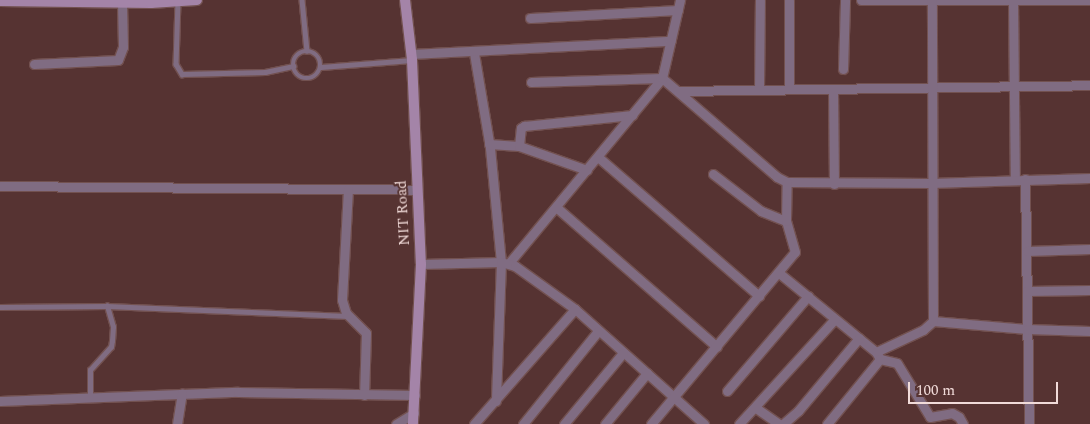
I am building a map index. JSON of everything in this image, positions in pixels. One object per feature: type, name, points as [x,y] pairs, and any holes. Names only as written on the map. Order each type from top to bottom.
[{"type":"main road","points":[[0,1],[122,3],[197,0]]},
{"type":"main road","name":"NIT Road","points":[[405,0],[411,57],[421,264],[413,424]]},
{"type":"street","points":[[505,263],[556,207],[662,78],[680,0]]},
{"type":"street","points":[[759,90],[760,0]]},
{"type":"street","points":[[789,0],[789,89]]},
{"type":"street","points":[[843,69],[844,0]]},
{"type":"street","points":[[861,0],[1090,0]]},
{"type":"street","points":[[827,424],[878,355],[923,330],[933,320],[931,183],[932,0]]},
{"type":"street","points":[[1013,0],[1015,180]]},
{"type":"street","points":[[34,64],[118,60],[123,47],[122,3]]},
{"type":"street","points":[[530,18],[678,10]]},
{"type":"street","points":[[411,57],[671,41]]},
{"type":"street","points":[[474,53],[490,144],[505,263],[496,401]]},
{"type":"street","points":[[531,82],[662,78],[776,177],[786,182],[834,184],[931,183],[1090,178]]},
{"type":"street","points":[[678,90],[1090,86]]},
{"type":"street","points":[[832,89],[834,184]]},
{"type":"street","points":[[519,146],[522,126],[632,115]]},
{"type":"street","points":[[490,144],[519,146],[587,170]]},
{"type":"street","points":[[598,157],[759,296]]},
{"type":"street","points":[[713,174],[761,211],[786,221]]},
{"type":"street","points":[[1025,179],[1029,424]]},
{"type":"street","points":[[651,424],[779,272],[795,247],[786,221],[786,182]]},
{"type":"street","points":[[0,186],[417,190]]},
{"type":"street","points":[[348,189],[342,300],[350,316],[366,333],[364,395]]},
{"type":"street","points":[[556,207],[717,347]]},
{"type":"street","points":[[1027,251],[1090,249]]},
{"type":"street","points":[[421,264],[505,263],[575,309],[703,424]]},
{"type":"street","points":[[779,272],[878,355],[897,363],[930,417],[956,414],[963,424]]},
{"type":"street","points":[[1028,291],[1090,290]]},
{"type":"street","points":[[727,391],[808,296]]},
{"type":"street","points":[[474,424],[575,309]]},
{"type":"street","points":[[740,424],[836,319]]},
{"type":"street","points":[[933,320],[1027,329],[1090,331]]},
{"type":"street","points":[[523,424],[598,331]]},
{"type":"street","points":[[783,424],[798,411],[859,338]]},
{"type":"street","points":[[564,424],[623,353]]},
{"type":"street","points":[[605,424],[646,373]]},
{"type":"street","points":[[0,401],[182,393],[415,395]]},
{"type":"street","points":[[178,424],[182,393]]},
{"type":"street","points":[[756,408],[779,424]]},
{"type":"street","points":[[396,424],[414,413]]},
{"type":"lane","points":[[302,0],[307,51]]},
{"type":"lane","points":[[178,1],[176,64],[182,74],[265,72],[293,66]]},
{"type":"lane","points":[[307,51],[316,54],[321,67],[318,75],[305,79],[297,75],[293,66],[299,54],[307,51]]},
{"type":"lane","points":[[321,67],[411,57]]},
{"type":"lane","points":[[90,396],[90,370],[110,347],[112,341],[112,327],[107,306]]},
{"type":"lane","points":[[0,307],[107,306],[350,316]]}]
